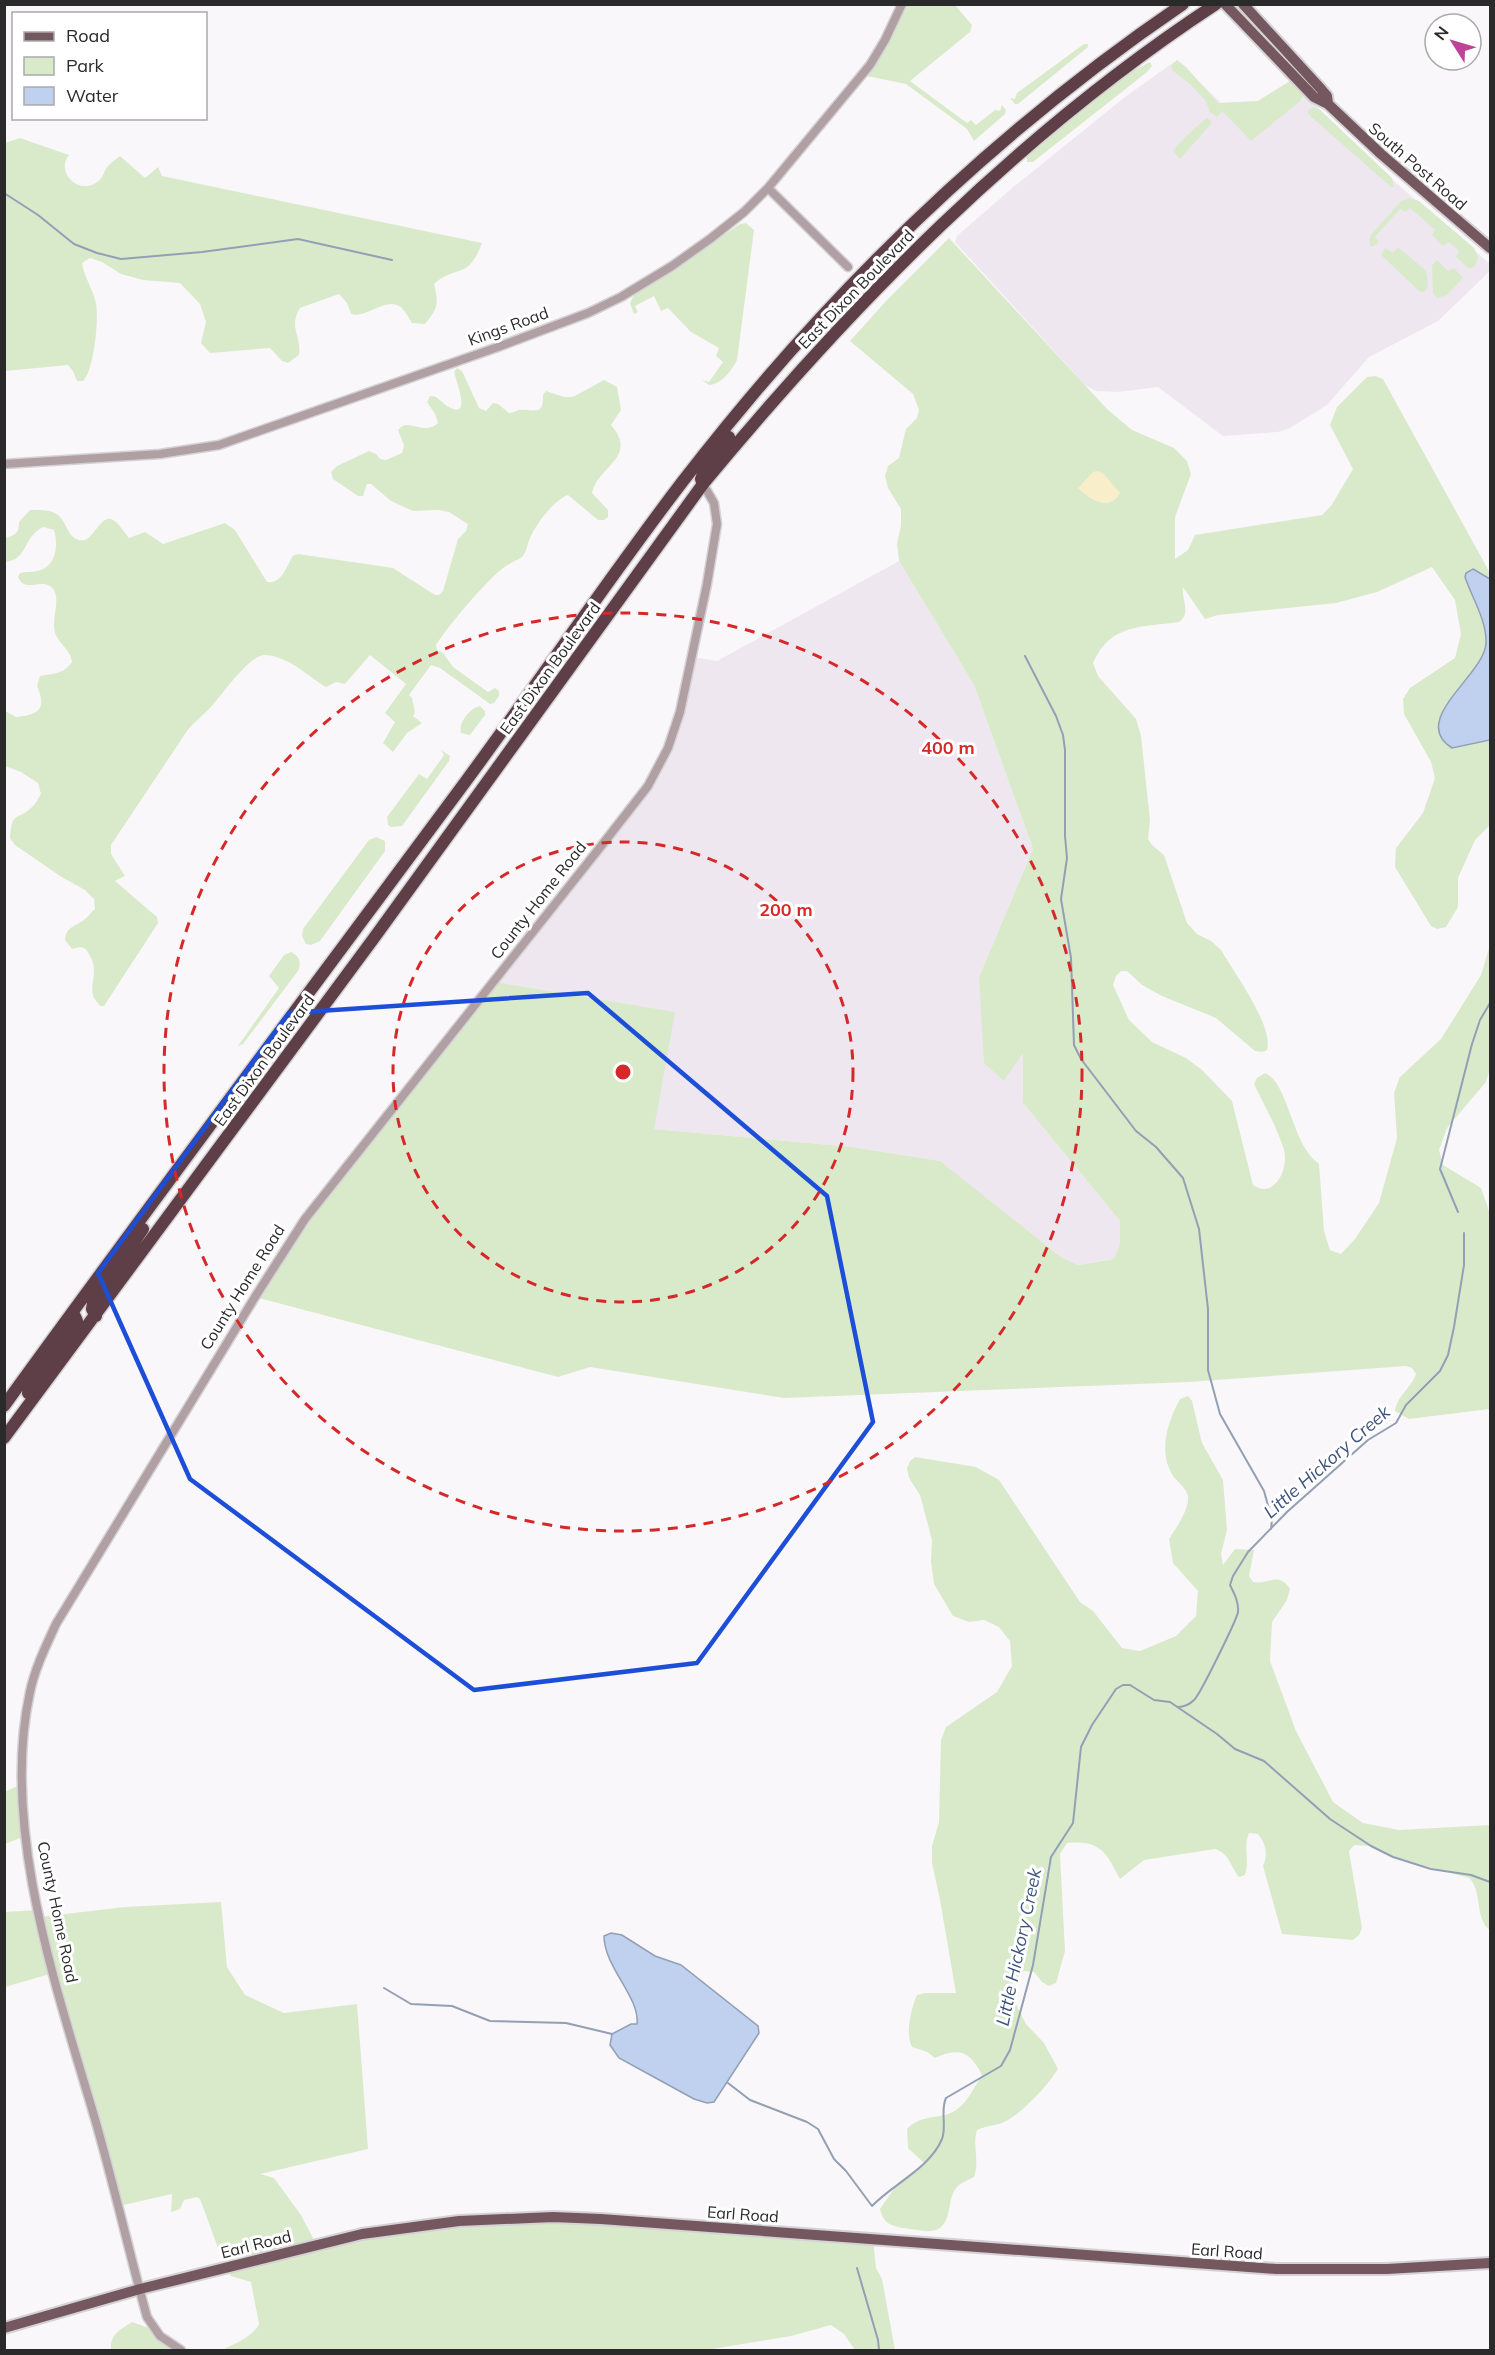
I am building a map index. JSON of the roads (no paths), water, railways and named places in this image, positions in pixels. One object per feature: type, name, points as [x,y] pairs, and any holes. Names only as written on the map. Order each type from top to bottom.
[{"type":"highway","name":"East Dixon Boulevard","points":[[4,1438],[96,1316],[704,484],[787,385],[865,299],[1016,158],[1107,82],[1216,4]]},
{"type":"highway","name":"East Dixon Boulevard","points":[[4,1406],[463,785],[683,480],[845,291],[951,187],[1063,93],[1177,7]]},
{"type":"highway","points":[[704,484],[701,479],[704,471],[752,406],[758,391]]},
{"type":"highway","points":[[612,611],[614,598],[686,497],[688,490],[683,480]]},
{"type":"highway","points":[[96,1316],[92,1309],[93,1303],[141,1233],[153,1206]]},
{"type":"highway","points":[[19,1417],[27,1395],[35,1382],[76,1326],[77,1321],[73,1312]]},
{"type":"main road","name":"South Post Road","points":[[1224,4],[1314,97],[1328,104],[1381,154],[1491,248]]},
{"type":"main road","name":"South Post Road","points":[[1243,4],[1327,96],[1328,104]]},
{"type":"main road","name":"Earl Road","points":[[4,2328],[140,2289],[362,2234],[459,2221],[542,2218],[601,2219],[1276,2270],[1387,2269],[1491,2263]]},
{"type":"street","name":"Kings Road","points":[[4,464],[160,454],[219,445],[588,313],[646,283],[730,225],[768,188],[870,65],[902,4]]},
{"type":"street","points":[[768,188],[848,267]]},
{"type":"street","name":"County Home Road","points":[[181,2350],[154,2330],[147,2318],[107,2162],[54,1973],[27,1860],[22,1795],[22,1753],[30,1690],[39,1662],[56,1624],[298,1228],[602,845],[648,786],[662,762],[680,712],[714,547],[717,512],[704,484]]},
{"type":"water","points":[[1473,569],[1490,579],[1490,740],[1452,748],[1441,737],[1439,724],[1443,711],[1474,669],[1482,656],[1486,643],[1482,618],[1465,577],[1466,573]]},
{"type":"water","points":[[611,1933],[622,1935],[655,1956],[681,1965],[758,2026],[759,2033],[714,2102],[707,2103],[694,2099],[619,2058],[610,2045],[612,2034],[631,2024],[637,2024],[633,2003],[606,1948],[604,1936]]},
{"type":"waterway","points":[[4,193],[38,215],[74,244],[121,259],[202,252],[298,239],[392,260]]},
{"type":"waterway","points":[[1025,656],[1056,716],[1063,735],[1065,750],[1067,858],[1061,899],[1071,958],[1074,1045],[1081,1059],[1136,1131],[1156,1147],[1183,1178],[1199,1229],[1208,1309],[1208,1370],[1220,1414],[1264,1491],[1272,1520],[1271,1529]]},
{"type":"waterway","name":"Little Hickory Creek","points":[[1458,1212],[1440,1169],[1472,1044],[1480,1020],[1490,1003]]},
{"type":"waterway","name":"Little Hickory Creek","points":[[1178,1707],[1189,1704],[1198,1695],[1232,1628],[1238,1608],[1230,1585],[1248,1552],[1287,1512],[1368,1440],[1396,1423],[1406,1405],[1440,1371],[1448,1355],[1454,1327],[1464,1265],[1464,1233]]},
{"type":"waterway","name":"Little Hickory Creek","points":[[728,2083],[750,2100],[807,2122],[818,2129],[834,2159],[872,2206],[929,2159],[942,2139],[946,2098],[1001,2066],[1010,2050],[1033,1965],[1051,1857],[1073,1823],[1081,1747],[1092,1725],[1116,1689],[1123,1685],[1130,1685],[1154,1700],[1170,1702],[1235,1749],[1264,1761],[1330,1819],[1371,1846],[1393,1857],[1431,1869],[1471,1875],[1490,1882]]},
{"type":"waterway","points":[[384,1988],[411,2004],[452,2006],[490,2021],[566,2023],[612,2034]]},
{"type":"waterway","name":"Little Hickory Creek","points":[[857,2268],[879,2350]]}]
